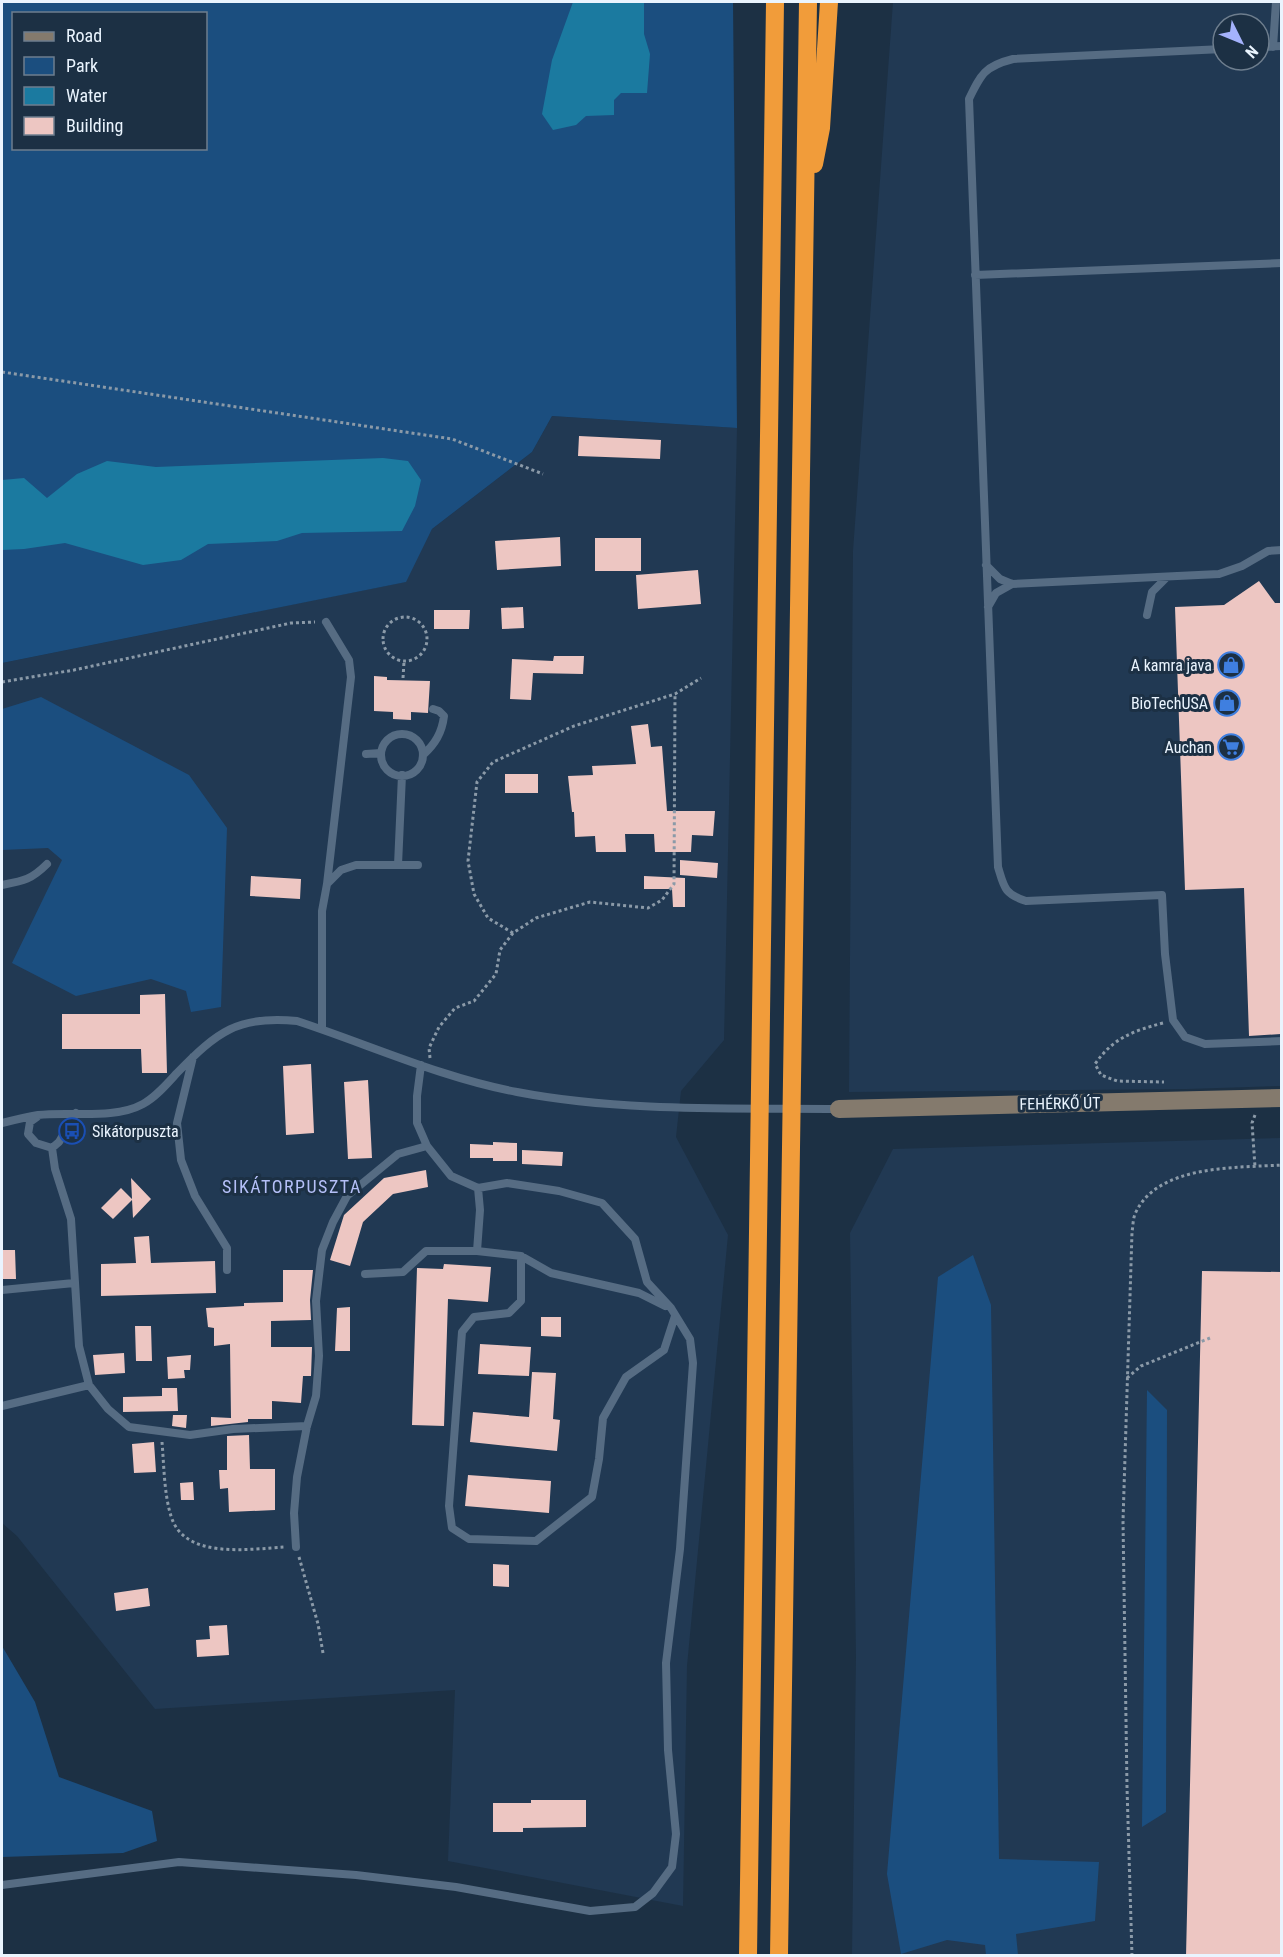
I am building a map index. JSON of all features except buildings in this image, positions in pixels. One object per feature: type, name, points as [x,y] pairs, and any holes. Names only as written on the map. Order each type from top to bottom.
[{"type":"highway","points":[[767,2],[774,87]]},
{"type":"highway","points":[[748,1956],[775,2]]},
{"type":"highway","points":[[779,1956],[808,2]]},
{"type":"highway","points":[[805,216],[821,129],[829,2]]},
{"type":"street","name":"FEHÉRKŐ ÚT","points":[[840,1109],[1281,1098]]},
{"type":"lane","points":[[1276,2],[1277,46]]},
{"type":"lane","points":[[1211,50],[1013,58],[996,63],[979,77],[969,99],[998,867],[1003,883],[1011,896],[1026,901],[1162,895],[1165,954],[1173,1020],[1185,1036],[1204,1044],[1281,1041]]},
{"type":"lane","points":[[975,275],[1281,263]]},
{"type":"lane","points":[[986,564],[1000,579],[1012,584],[1167,577],[1220,574],[1242,566],[1268,551],[1281,550]]},
{"type":"lane","points":[[1147,615],[1152,592],[1167,577]]},
{"type":"lane","points":[[988,607],[996,593],[1012,584]]},
{"type":"lane","points":[[322,1029],[322,911],[351,677],[349,660],[326,622]]},
{"type":"lane","points":[[423,756],[420,744],[412,735],[400,733],[388,737],[381,747],[381,760],[387,770],[398,776],[410,775],[419,767],[423,756],[434,746],[443,728],[444,716],[439,711],[433,710]]},
{"type":"lane","points":[[366,753],[381,753]]},
{"type":"lane","points":[[398,865],[402,775]]},
{"type":"lane","points":[[2,885],[26,881],[47,864]]},
{"type":"lane","points":[[327,884],[341,870],[356,865],[418,865]]},
{"type":"lane","points":[[2,1123],[38,1115],[119,1112],[143,1104],[212,1040],[241,1023],[276,1018],[297,1021],[421,1065],[492,1087],[539,1096],[605,1104],[840,1109]]},
{"type":"lane","points":[[193,1057],[177,1123],[181,1160],[195,1196],[227,1248],[227,1269]]},
{"type":"lane","points":[[2,1885],[179,1862],[356,1875],[456,1887],[590,1911],[635,1907],[653,1893],[672,1867],[676,1834],[668,1750],[666,1663],[680,1549],[693,1363],[690,1339],[673,1312],[647,1282],[635,1239],[602,1203],[560,1191],[507,1183],[478,1188],[451,1176],[427,1146],[417,1123],[417,1096],[421,1065]]},
{"type":"lane","points":[[52,1148],[59,1142],[76,1113]]},
{"type":"lane","points":[[38,1115],[30,1122],[28,1134],[36,1143],[52,1148]]},
{"type":"lane","points":[[296,1547],[294,1513],[297,1478],[307,1426],[316,1396],[320,1356],[316,1301],[322,1250],[347,1196],[398,1154],[427,1146]]},
{"type":"lane","points":[[52,1148],[55,1169],[71,1219],[79,1346],[89,1385],[108,1409],[129,1427],[190,1435],[233,1429],[307,1426]]},
{"type":"lane","points":[[477,1251],[480,1210],[478,1188]]},
{"type":"lane","points":[[365,1275],[403,1272],[426,1251],[477,1251],[521,1256],[550,1273],[639,1293],[673,1312]]},
{"type":"lane","points":[[521,1256],[521,1300],[509,1313],[474,1317],[462,1332],[449,1506],[452,1528],[469,1539],[536,1541],[592,1497],[603,1418],[626,1377],[664,1350],[673,1312]]},
{"type":"lane","points":[[2,1290],[74,1283]]},
{"type":"lane","points":[[2,1406],[89,1385]]},
{"type":"path","points":[[2,372],[452,439],[543,474]]},
{"type":"path","points":[[405,617],[415,619],[423,626],[427,635],[427,645],[422,654],[414,660],[404,662],[394,660],[386,653],[382,644],[387,625],[395,619],[405,617]]},
{"type":"path","points":[[2,682],[74,670],[291,623],[326,622]]},
{"type":"path","points":[[403,678],[404,662]]},
{"type":"path","points":[[513,933],[488,918],[474,894],[468,861],[477,783],[493,762],[574,726],[675,694],[701,678]]},
{"type":"path","points":[[431,1068],[429,1048],[439,1027],[455,1008],[474,1000],[496,974],[500,950],[513,933],[536,918],[590,902],[648,908],[662,900],[674,884],[675,694]]},
{"type":"path","points":[[1171,1083],[1116,1081],[1101,1075],[1095,1064],[1111,1045],[1134,1031],[1173,1020]]},
{"type":"path","points":[[1255,1167],[1252,1123],[1260,1099]]},
{"type":"path","points":[[1132,1956],[1123,1521],[1126,1379],[1132,1232],[1135,1214],[1146,1198],[1163,1184],[1182,1176],[1215,1169],[1281,1165]]},
{"type":"path","points":[[1126,1379],[1141,1366],[1210,1338]]},
{"type":"path","points":[[161,1432],[171,1517],[182,1537],[197,1545],[232,1549],[296,1547],[318,1624],[323,1653]]},
{"type":"shaded area","points":[[893,2],[1281,2],[1281,1086],[849,1092],[853,551]]},
{"type":"shaded area","points":[[552,416],[737,428],[724,1040],[681,1091],[676,1137],[728,1235],[687,1666],[683,1906],[448,1861],[455,1690],[155,1709],[17,1536],[2,1523],[2,663],[405,582],[432,529],[532,452]]},
{"type":"shaded area","points":[[1281,1138],[1281,1955],[852,1955],[856,1657],[850,1233],[893,1149]]},
{"type":"green space","points":[[2,2],[733,2],[737,428],[552,416],[532,452],[432,529],[406,582],[2,663]]},
{"type":"green space","points":[[41,697],[189,775],[227,828],[221,1007],[191,1012],[186,991],[151,979],[76,996],[12,963],[62,860],[48,848],[2,850],[2,709]]},
{"type":"green space","points":[[973,1255],[991,1305],[999,1859],[1099,1862],[1095,1921],[1016,1934],[1018,1955],[986,1955],[985,1945],[947,1940],[901,1954],[887,1874],[938,1277]]},
{"type":"green space","points":[[1147,1390],[1167,1410],[1166,1812],[1142,1827]]},
{"type":"green space","points":[[2,1646],[35,1702],[59,1777],[152,1811],[157,1841],[123,1853],[2,1857]]},
{"type":"water","points":[[573,2],[644,2],[644,34],[650,54],[647,93],[621,93],[614,100],[614,115],[586,116],[576,125],[553,130],[542,114],[552,60]]},
{"type":"water","points":[[383,458],[408,461],[421,480],[415,506],[402,531],[302,533],[277,541],[208,544],[181,560],[143,565],[65,543],[2,550],[2,480],[24,478],[47,498],[77,474],[107,461],[156,467]]},
{"type":"place","name":"A kamra java","points":[[1231,665]]},
{"type":"place","name":"BioTechUSA","points":[[1227,703]]},
{"type":"place","name":"Auchan","points":[[1231,747]]},
{"type":"place","name":"Sikátorpuszta","points":[[72,1131]]},
{"type":"district","name":"SIKÁTORPUSZTA","points":[[292,1187]]}]
